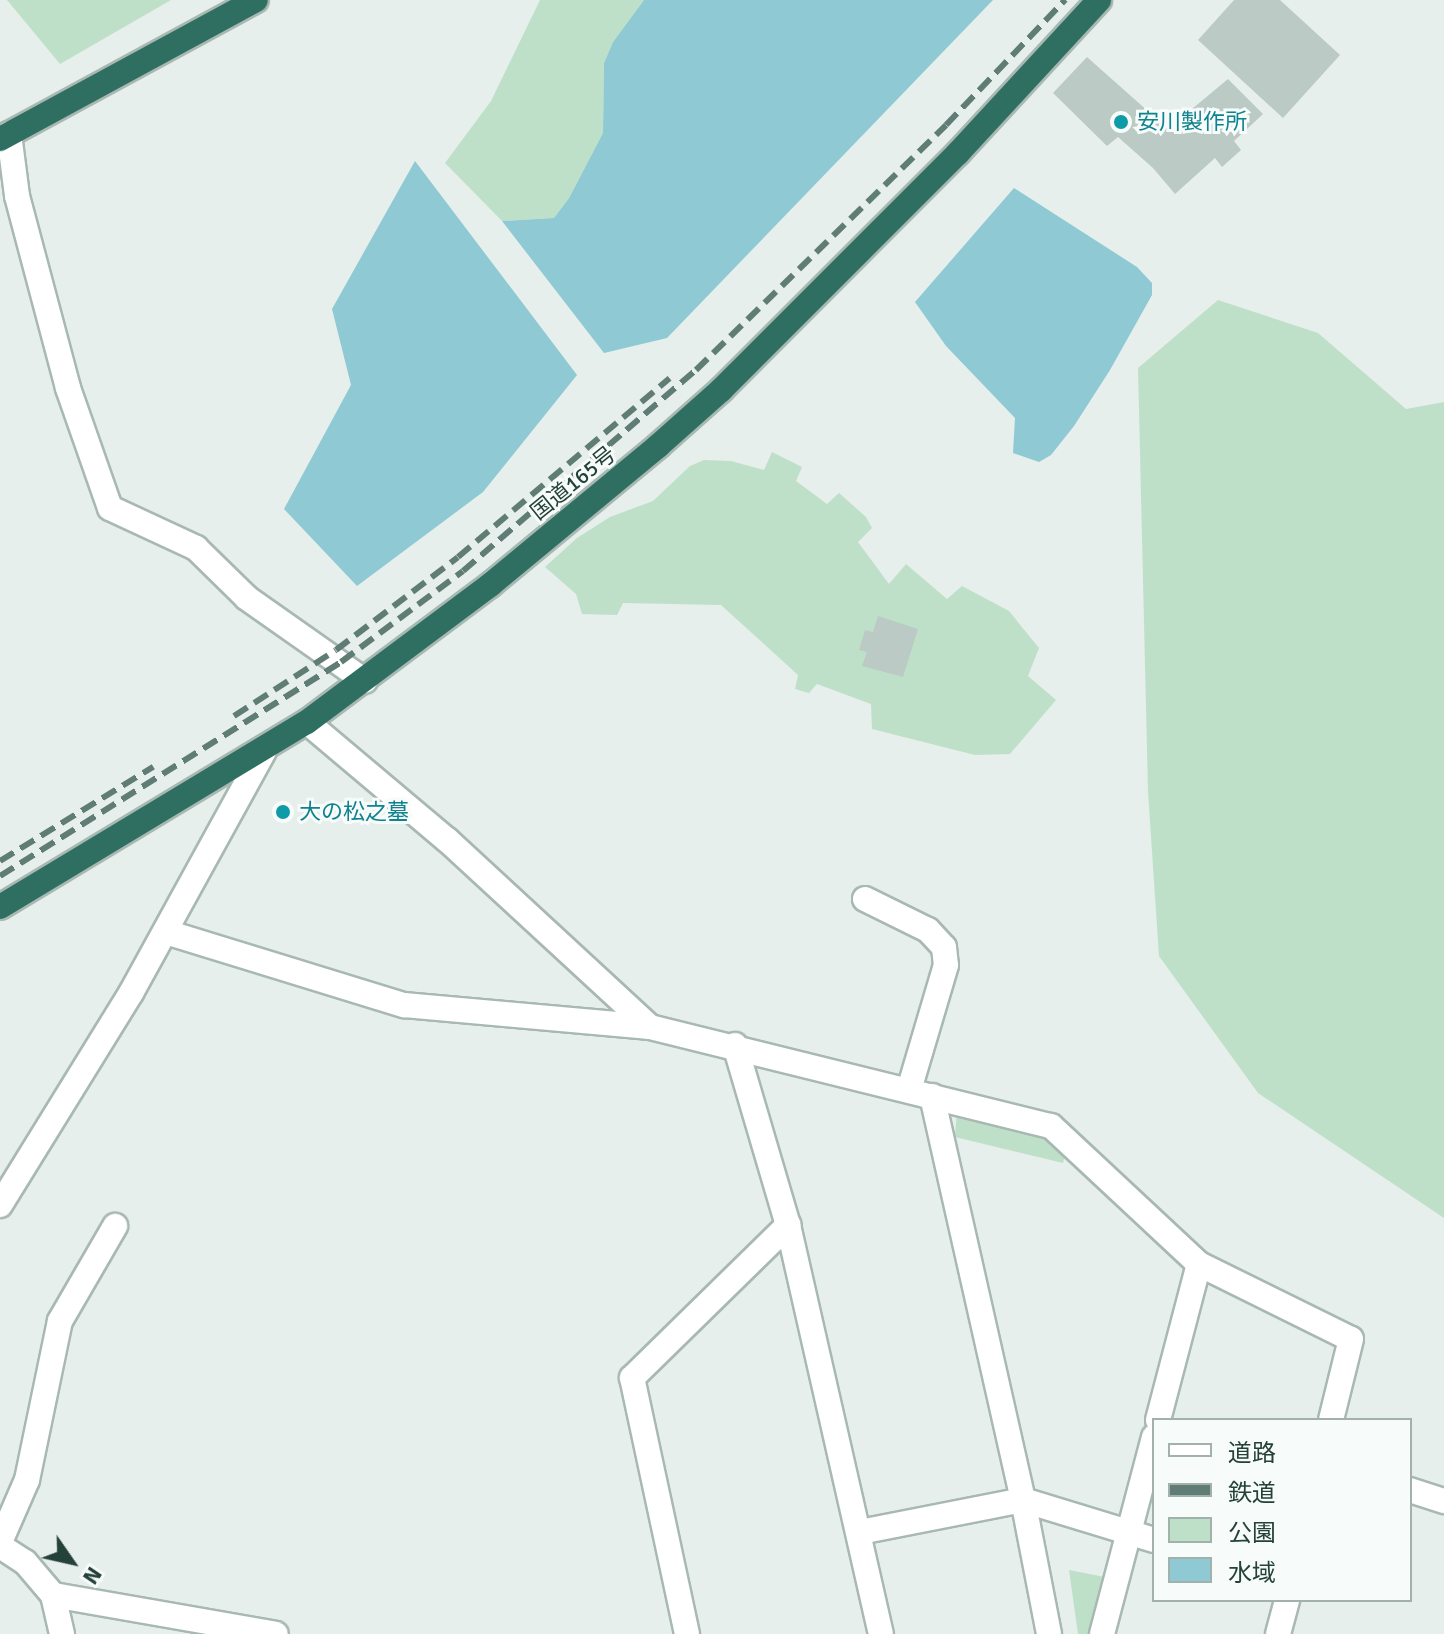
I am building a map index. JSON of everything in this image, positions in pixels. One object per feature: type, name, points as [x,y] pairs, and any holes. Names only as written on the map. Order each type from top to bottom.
[{"type":"highway","points":[[4,137],[256,0]]},
{"type":"highway","name":"国道165号","points":[[0,907],[264,751],[365,681],[502,575],[721,390],[958,153],[1099,0]]},
{"type":"street","points":[[4,137],[9,201],[110,508],[196,548],[247,598],[365,681]]},
{"type":"street","points":[[307,722],[447,840],[650,1027]]},
{"type":"street","points":[[0,1205],[78,1084],[166,932],[264,751]]},
{"type":"street","points":[[865,899],[928,930],[944,947],[946,965],[920,1093],[1023,1500],[1049,1634]]},
{"type":"street","points":[[166,932],[404,1005],[650,1027],[735,1045],[1051,1126],[1199,1264],[1351,1339],[1331,1418]]},
{"type":"street","points":[[735,1045],[788,1225],[881,1634]]},
{"type":"street","points":[[687,1634],[632,1378],[788,1225]]},
{"type":"street","points":[[62,1634],[53,1595],[25,1562],[0,1544],[27,1480],[60,1321],[115,1226]]},
{"type":"street","points":[[1159,1418],[1199,1264]]},
{"type":"street","points":[[1102,1634],[1152,1445]]},
{"type":"street","points":[[1412,1491],[1444,1501]]},
{"type":"street","points":[[860,1532],[1023,1500],[1152,1539]]},
{"type":"street","points":[[53,1595],[276,1634]]},
{"type":"street","points":[[1278,1634],[1286,1602]]},
{"type":"green space","points":[[7,0],[171,0],[60,64]]},
{"type":"green space","points":[[540,0],[644,0],[613,42],[604,63],[603,133],[569,198],[554,218],[502,221],[445,163],[491,101]]},
{"type":"green space","points":[[1218,300],[1318,333],[1406,409],[1444,402],[1444,1218],[1258,1093],[1159,956],[1148,792],[1138,368]]},
{"type":"green space","points":[[772,452],[802,467],[796,481],[827,504],[839,493],[866,517],[872,528],[858,542],[889,584],[906,564],[947,599],[962,586],[1009,611],[1039,648],[1028,676],[1056,700],[1010,754],[975,755],[872,729],[871,704],[817,684],[809,693],[795,689],[798,675],[721,605],[623,603],[617,615],[582,614],[576,594],[545,567],[577,538],[610,517],[653,501],[690,466],[704,460],[731,461],[764,470]]},
{"type":"green space","points":[[957,1111],[1051,1126],[1066,1152],[1063,1163],[955,1137]]},
{"type":"green space","points":[[1069,1570],[1110,1578],[1097,1634],[1078,1634]]},
{"type":"water","points":[[644,0],[993,0],[667,338],[604,353],[502,221],[554,218],[569,198],[603,133],[604,63],[613,42]]},
{"type":"water","points":[[415,161],[577,375],[483,492],[357,586],[284,509],[351,385],[332,309]]},
{"type":"water","points":[[1014,188],[1137,267],[1152,283],[1152,295],[1110,370],[1074,426],[1051,455],[1039,462],[1013,453],[1015,418],[946,346],[915,302]]},
{"type":"building","points":[[1234,0],[1280,0],[1340,55],[1283,118],[1198,40]]},
{"type":"building","name":"安川製作所","points":[[1087,57],[1168,129],[1228,79],[1263,114],[1234,141],[1241,150],[1222,167],[1215,158],[1175,194],[1153,168],[1118,137],[1107,146],[1053,93]]},
{"type":"building","points":[[878,616],[918,629],[903,677],[862,666],[867,652],[859,650],[865,630],[873,632]]},
{"type":"railway","points":[[0,876],[341,662],[463,571],[696,370],[946,125],[1065,0]]},
{"type":"railway","points":[[234,716],[336,650],[458,557],[670,378]]},
{"type":"railway","points":[[0,861],[153,767]]},
{"type":"place","name":"安川製作所","points":[[1121,122]]},
{"type":"place","name":"大の松之墓","points":[[283,812]]}]
